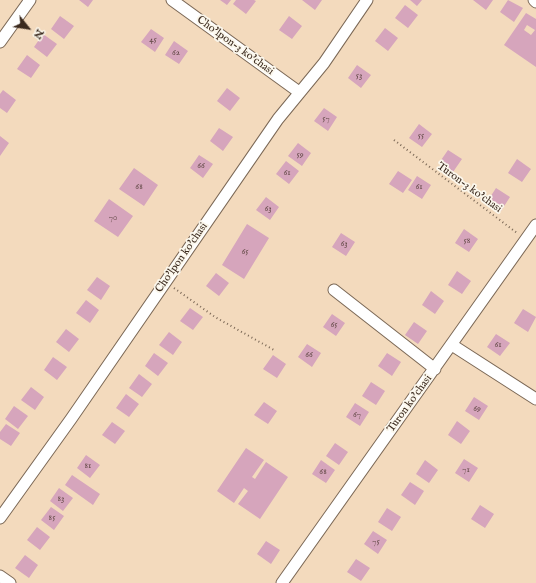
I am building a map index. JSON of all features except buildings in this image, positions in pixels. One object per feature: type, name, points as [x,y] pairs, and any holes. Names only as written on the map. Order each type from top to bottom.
[{"type":"street","points":[[0,42],[30,0]]},
{"type":"street","name":"Cho'lpon-3 ko'chasi","points":[[172,0],[299,92]]},
{"type":"street","name":"Cho'lpon ko'chasi","points":[[0,518],[71,419],[165,282],[299,92],[324,63],[367,0]]},
{"type":"street","name":"Turon ko'chasi","points":[[282,583],[536,225]]},
{"type":"street","points":[[334,290],[435,369]]},
{"type":"street","points":[[452,345],[536,399]]},
{"type":"street","points":[[0,576],[10,583]]},
{"type":"path","name":"Turon-3 ko'chasi","points":[[394,140],[526,239]]},
{"type":"path","points":[[165,282],[215,317],[274,350]]}]
